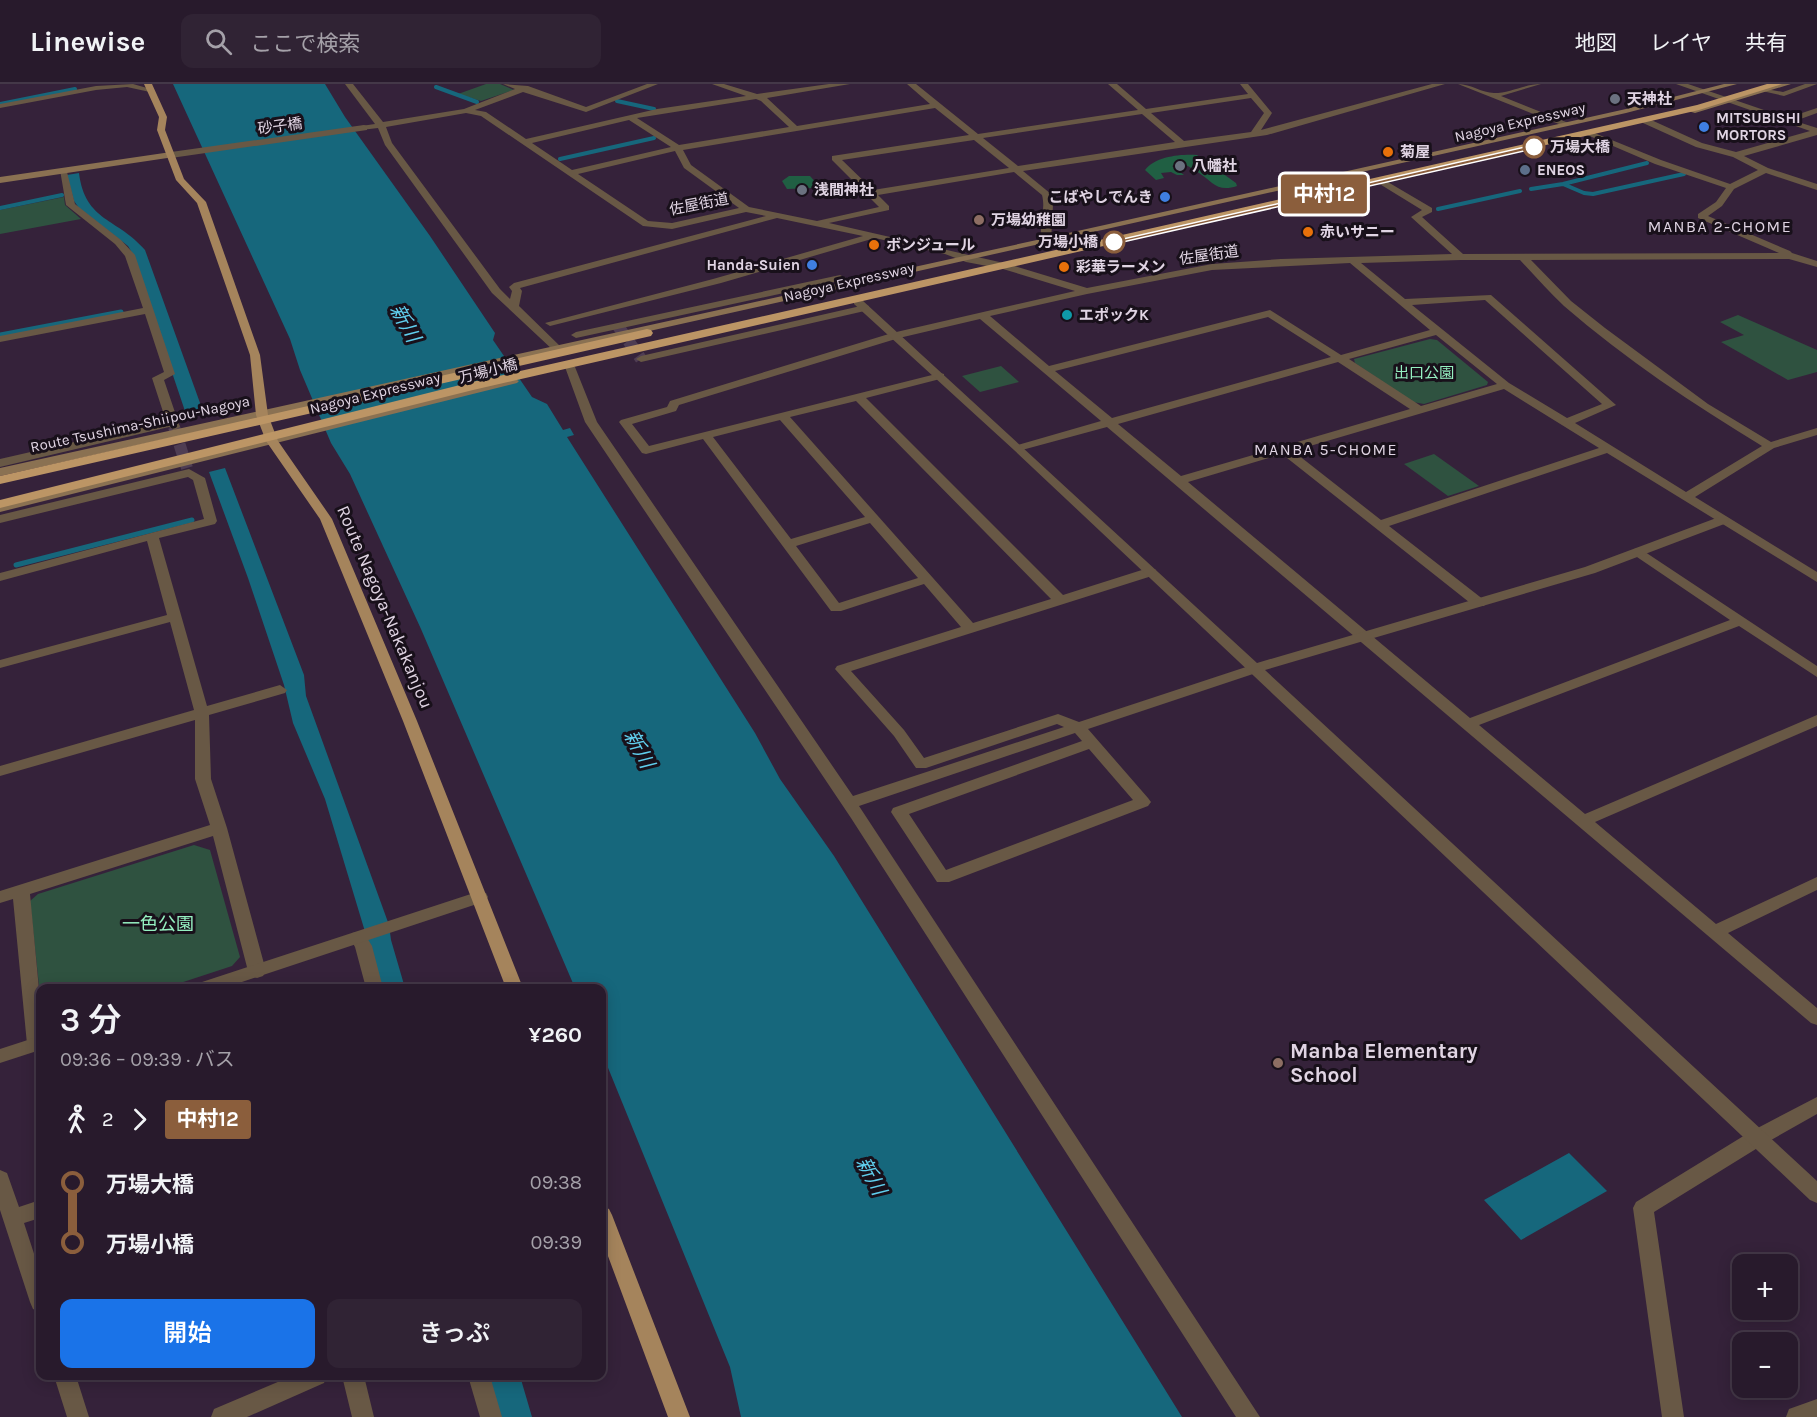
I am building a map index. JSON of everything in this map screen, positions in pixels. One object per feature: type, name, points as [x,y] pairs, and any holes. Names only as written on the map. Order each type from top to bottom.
[{"type":"highway","name":"Nagoya Expressway","points":[[0,480],[542,356],[1533,136],[1684,101],[1746,84]]},
{"type":"highway","name":"Nagoya Expressway","points":[[0,504],[472,386],[1699,107],[1771,87]]},
{"type":"highway","points":[[0,490],[451,385],[472,386]]},
{"type":"main road","points":[[558,349],[1567,124],[1732,84]]},
{"type":"main road","points":[[570,367],[861,305],[1005,266],[1646,121],[1730,101],[1787,84]]},
{"type":"main road","name":"Route Nagoya-Nakakanjou","points":[[149,87],[163,117],[161,130],[180,180],[201,202],[255,355],[262,415],[272,441],[326,519],[410,721],[513,984]]},
{"type":"main road","points":[[0,180],[171,155]]},
{"type":"main road","name":"Route Tsushima-Shiipou-Nagoya","points":[[0,472],[558,349]]},
{"type":"main road","name":"万場小橋","points":[[272,441],[570,367]]},
{"type":"main road","points":[[0,508],[272,441]]},
{"type":"main road","points":[[606,1225],[679,1417]]},
{"type":"street","points":[[349,84],[380,125],[388,143],[496,291],[558,349]]},
{"type":"street","points":[[507,84],[586,110],[654,84]]},
{"type":"street","points":[[466,111],[537,84]]},
{"type":"street","points":[[716,84],[764,99],[794,127]]},
{"type":"street","points":[[526,142],[630,117],[846,84]]},
{"type":"street","points":[[911,84],[1046,194],[1048,201],[1044,232],[1046,241]]},
{"type":"street","points":[[1112,84],[1181,143]]},
{"type":"street","points":[[1244,84],[1268,113],[1254,134]]},
{"type":"street","points":[[871,193],[1181,143],[1267,132],[1441,84]]},
{"type":"street","points":[[1462,84],[1567,124]]},
{"type":"street","points":[[1493,96],[1537,84]]},
{"type":"street","points":[[1680,84],[1817,131]]},
{"type":"street","points":[[1771,87],[1784,94],[1813,84]]},
{"type":"street","points":[[0,106],[96,88],[127,85],[149,87]]},
{"type":"street","points":[[817,224],[886,208],[835,158],[1254,95]]},
{"type":"street","points":[[570,172],[678,147],[936,105]]},
{"type":"street","points":[[1787,121],[1817,110]]},
{"type":"street","name":"佐屋街道","points":[[364,128],[466,111],[483,114],[638,220],[656,226],[672,226],[746,210],[875,235],[966,259],[1005,266],[1087,291],[1212,267],[1281,262],[1461,257],[1790,256],[1817,264]]},
{"type":"street","points":[[630,117],[678,147],[687,166],[746,210]]},
{"type":"street","points":[[1646,121],[1699,145],[1736,155],[1765,170],[1814,185]]},
{"type":"street","name":"砂子橋","points":[[171,155],[364,128]]},
{"type":"street","points":[[1736,155],[1817,131]]},
{"type":"street","points":[[1589,134],[1658,162],[1731,187]]},
{"type":"street","points":[[1765,170],[1731,187],[1719,204],[1701,216],[1790,256]]},
{"type":"street","points":[[0,463],[173,425],[158,378],[170,374],[130,255],[118,242],[71,205],[63,172]]},
{"type":"street","points":[[1381,181],[1429,210],[1416,217],[1461,257]]},
{"type":"street","points":[[513,308],[517,291],[514,287],[518,285],[776,216]]},
{"type":"street","points":[[550,323],[717,281],[875,235]]},
{"type":"street","points":[[1522,257],[1567,303],[1601,330],[1704,406],[1770,446]]},
{"type":"street","points":[[1352,260],[1505,385],[1817,578]]},
{"type":"street","points":[[576,335],[840,278],[853,284]]},
{"type":"street","points":[[940,376],[646,450],[625,422],[672,409],[674,403],[896,335],[1087,291]]},
{"type":"street","points":[[1403,302],[1487,297],[1610,405],[1565,423]]},
{"type":"street","points":[[641,359],[861,305],[1018,448],[1817,1194]]},
{"type":"street","points":[[0,339],[150,310]]},
{"type":"street","points":[[1046,370],[1270,313],[1418,410]]},
{"type":"street","points":[[982,316],[1817,1018]]},
{"type":"street","points":[[1018,448],[1438,331]]},
{"type":"street","points":[[570,367],[591,422],[849,803],[1249,1417]]},
{"type":"street","points":[[1178,481],[1505,385]]},
{"type":"street","points":[[859,397],[1060,600]]},
{"type":"street","points":[[783,416],[970,629]]},
{"type":"street","points":[[1686,497],[1770,446],[1817,431]]},
{"type":"street","points":[[706,435],[836,608],[927,579]]},
{"type":"street","points":[[1380,525],[1607,449]]},
{"type":"street","points":[[1284,450],[1479,603]]},
{"type":"street","points":[[0,519],[188,471],[199,478],[211,521],[0,577]]},
{"type":"street","points":[[789,544],[873,518]]},
{"type":"street","points":[[849,803],[1254,669],[1590,570],[1723,520]]},
{"type":"street","points":[[152,536],[202,713],[203,779],[219,828],[257,971]]},
{"type":"street","points":[[1639,552],[1817,673]]},
{"type":"street","points":[[1091,743],[899,812],[943,878],[1143,802],[1078,727],[1058,719],[921,764],[899,733],[842,669],[1149,572]]},
{"type":"street","points":[[0,664],[174,617]]},
{"type":"street","points":[[1467,724],[1740,621]]},
{"type":"street","points":[[0,771],[280,690]]},
{"type":"street","points":[[1582,821],[1817,720]]},
{"type":"street","points":[[0,897],[219,828]]},
{"type":"street","points":[[1714,932],[1817,883]]},
{"type":"street","points":[[21,891],[36,1026]]},
{"type":"street","points":[[217,984],[480,897]]},
{"type":"street","points":[[358,938],[363,946],[374,984]]},
{"type":"street","points":[[0,1056],[36,1045]]},
{"type":"street","points":[[1673,1417],[1643,1208],[1757,1138],[1817,1105]]},
{"type":"street","points":[[0,1179],[36,1290]]},
{"type":"street","points":[[13,1218],[36,1210]]},
{"type":"street","points":[[66,1380],[78,1417]]},
{"type":"street","points":[[222,1417],[307,1380]]},
{"type":"street","points":[[354,1380],[363,1417]]},
{"type":"street","points":[[480,1380],[490,1417]]},
{"type":"street","points":[[1797,1417],[1817,1410]]},
{"type":"green space","points":[[486,84],[500,84],[514,90],[481,101],[458,94]]},
{"type":"green space","points":[[1197,155],[1237,186],[1220,187],[1182,163],[1172,166],[1184,175],[1171,172],[1161,173],[1164,178],[1156,180],[1145,170],[1162,159]]},
{"type":"green space","points":[[789,176],[810,176],[825,193],[820,194],[812,188],[787,189],[782,181]]},
{"type":"green space","points":[[64,197],[65,205],[81,219],[0,234],[0,210]]},
{"type":"green space","points":[[1738,315],[1817,350],[1817,372],[1788,380],[1721,342],[1744,335],[1720,322]]},
{"type":"green space","name":"出口公園","points":[[1430,339],[1437,340],[1488,382],[1487,385],[1424,404],[1413,402],[1355,363],[1354,359]]},
{"type":"green space","points":[[1001,366],[1019,382],[980,392],[962,376]]},
{"type":"green space","points":[[1434,454],[1479,486],[1448,496],[1404,464]]},
{"type":"green space","name":"一色公園","points":[[194,845],[210,850],[240,957],[232,966],[177,984],[39,984],[30,901],[38,894]]},
{"type":"water","name":"新川","points":[[173,84],[325,84],[345,117],[430,236],[495,333],[493,340],[532,397],[547,404],[563,430],[570,428],[574,435],[567,437],[755,733],[780,779],[834,856],[1182,1417],[741,1417],[730,1367],[606,1063],[606,984],[573,984],[421,629],[350,474],[331,443],[300,370],[290,339]]},
{"type":"water","points":[[79,173],[82,189],[95,210],[145,250],[204,414],[187,417],[128,246],[79,208],[74,201],[67,175]]},
{"type":"water","points":[[225,468],[304,675],[306,696],[389,925],[404,984],[381,984],[325,799],[293,723],[284,685],[209,472]]},
{"type":"water","points":[[1569,1153],[1607,1191],[1521,1240],[1484,1200]]},
{"type":"water","points":[[490,1380],[521,1380],[532,1417],[500,1417]]},
{"type":"waterway","points":[[436,87],[477,102]]},
{"type":"waterway","points":[[0,104],[75,89]]},
{"type":"waterway","points":[[617,101],[654,109]]},
{"type":"waterway","points":[[560,159],[654,138]]},
{"type":"waterway","points":[[1563,184],[1647,163]]},
{"type":"waterway","points":[[1563,184],[1584,193],[1593,194],[1684,174]]},
{"type":"waterway","points":[[1531,189],[1563,184]]},
{"type":"waterway","points":[[1438,209],[1520,191]]},
{"type":"waterway","points":[[0,208],[62,195]]},
{"type":"waterway","points":[[0,335],[121,312]]},
{"type":"waterway","points":[[16,565],[192,520]]},
{"type":"tunnel","points":[[618,326],[641,359]]},
{"type":"tunnel","points":[[174,427],[187,468]]},
{"type":"bus line","name":"中村12","points":[[1114,242],[1534,147]]},
{"type":"place","name":"天神社","points":[[1615,99]]},
{"type":"place","name":"MITSUBISHI MORTORS","points":[[1704,127]]},
{"type":"place","name":"万場大橋","points":[[1534,147]]},
{"type":"place","name":"菊屋","points":[[1388,152]]},
{"type":"place","name":"八幡社","points":[[1180,166]]},
{"type":"place","name":"ENEOS","points":[[1525,170]]},
{"type":"place","name":"浅間神社","points":[[802,190]]},
{"type":"place","name":"こばやしでんき","points":[[1165,197]]},
{"type":"place","name":"万場幼稚園","points":[[979,220]]},
{"type":"place","name":"赤いサニー","points":[[1308,232]]},
{"type":"place","name":"万場小橋","points":[[1114,242]]},
{"type":"place","name":"ボンジュール","points":[[874,245]]},
{"type":"place","name":"Handa-Suien","points":[[812,265]]},
{"type":"place","name":"彩華ラーメン","points":[[1064,267]]},
{"type":"place","name":"エポックK","points":[[1067,315]]},
{"type":"place","name":"Manba Elementary School","points":[[1278,1063]]},
{"type":"district","name":"MANBA 2-CHOME","points":[[1720,226]]},
{"type":"district","name":"MANBA 5-CHOME","points":[[1326,449]]}]
